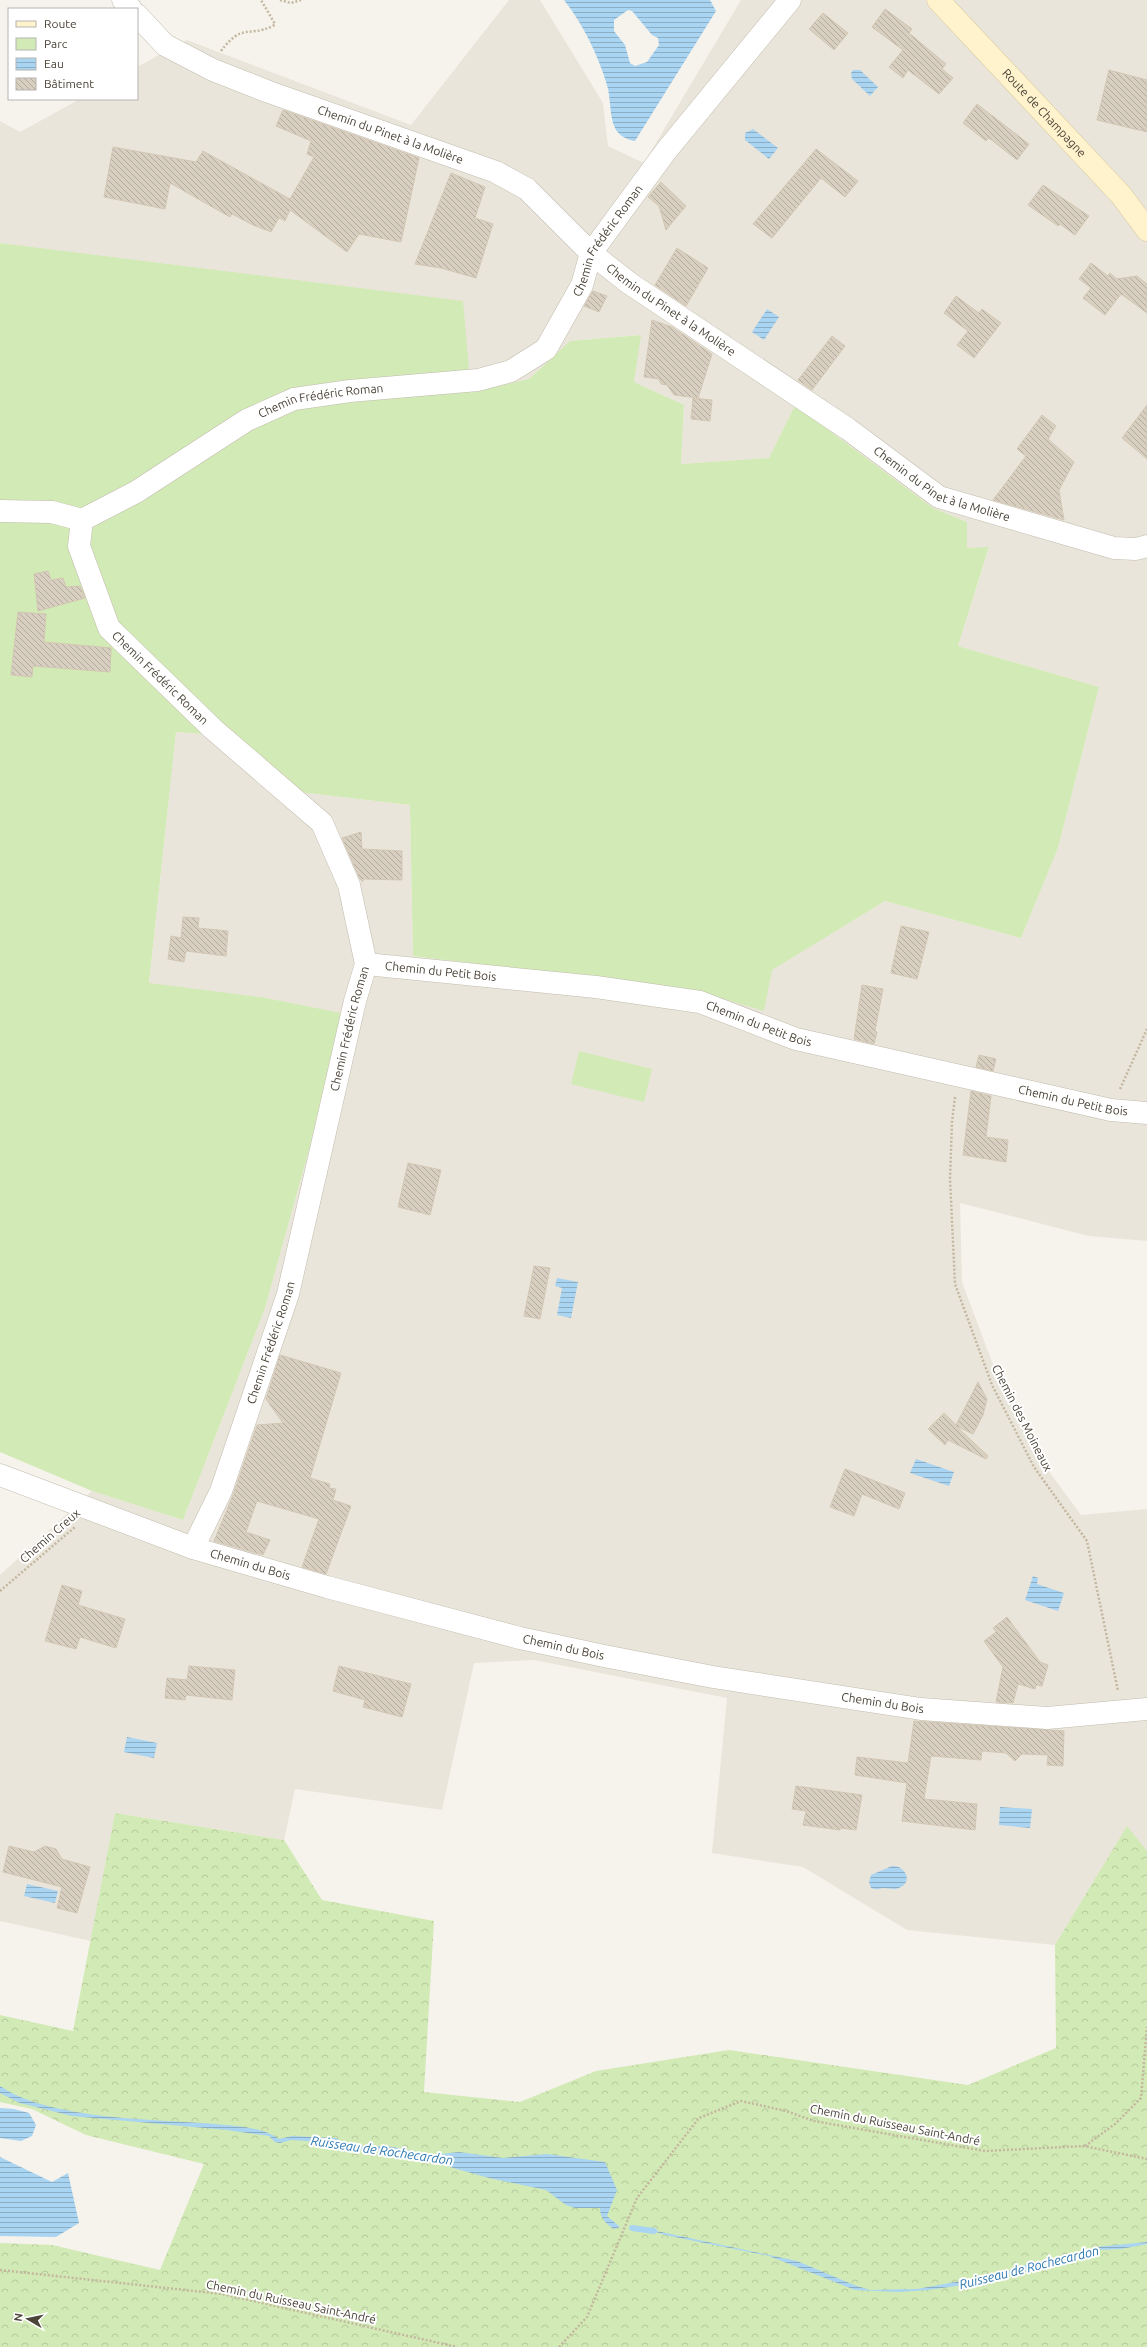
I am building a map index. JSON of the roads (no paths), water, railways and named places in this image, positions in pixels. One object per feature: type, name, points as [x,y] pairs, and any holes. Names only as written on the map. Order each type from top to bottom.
[{"type":"street","points":[[123,0],[130,8]]},
{"type":"street","name":"Chemin Frédéric Roman","points":[[193,1548],[221,1491],[288,1294],[355,1001],[366,964],[349,885],[322,824],[212,729],[109,628],[79,546],[82,520],[136,492],[247,420],[294,399],[350,391],[478,380],[511,371],[546,350],[582,285],[591,253],[666,151],[790,0]]},
{"type":"street","name":"Route de Champagne","points":[[938,0],[1121,195],[1147,230]]},
{"type":"street","name":"Chemin du Pinet à la Molière","points":[[138,16],[165,45],[213,70],[269,92],[496,172],[527,189],[591,253],[629,283],[693,328],[848,429],[939,497],[1114,548],[1143,552]]},
{"type":"street","points":[[0,511],[52,512],[82,520]]},
{"type":"street","name":"Chemin du Petit Bois","points":[[366,964],[596,987],[700,1002],[796,1039],[959,1074],[1111,1110],[1147,1113]]},
{"type":"street","name":"Chemin du Bois","points":[[0,1476],[193,1548],[327,1587],[520,1638],[713,1677],[921,1709],[1047,1718],[1147,1709]]},
{"type":"water","points":[[564,0],[710,0],[716,11],[635,141],[623,137],[615,128],[608,90],[603,74],[589,40]],"holes":[[[628,10],[632,11],[652,35],[658,38],[659,45],[647,62],[635,66],[630,63],[625,45],[614,31],[614,20]]]},
{"type":"water","points":[[853,70],[860,70],[878,87],[870,96],[852,79],[851,73]]},
{"type":"water","points":[[753,129],[778,148],[769,159],[745,140],[745,133]]},
{"type":"water","points":[[767,309],[779,317],[764,340],[752,332]]},
{"type":"water","points":[[557,1278],[578,1282],[571,1318],[557,1315],[562,1288],[555,1286]]},
{"type":"water","points":[[916,1459],[954,1472],[949,1486],[910,1473]]},
{"type":"water","points":[[1033,1576],[1038,1578],[1037,1584],[1064,1593],[1058,1611],[1025,1600]]},
{"type":"water","points":[[127,1737],[157,1743],[154,1758],[124,1752]]},
{"type":"water","points":[[1000,1807],[1032,1809],[1030,1828],[999,1825]]},
{"type":"water","points":[[892,1866],[901,1868],[906,1874],[907,1878],[904,1885],[895,1889],[871,1888],[869,1882],[871,1875]]},
{"type":"water","points":[[27,1884],[58,1891],[55,1903],[24,1896]]},
{"type":"water","points":[[0,2086],[21,2097],[46,2106],[74,2112],[133,2119],[240,2126],[265,2132],[279,2139],[292,2136],[336,2138],[348,2146],[388,2146],[431,2155],[459,2152],[503,2158],[547,2154],[605,2162],[617,2190],[607,2216],[620,2227],[614,2229],[606,2223],[602,2218],[600,2208],[575,2208],[566,2205],[546,2190],[489,2178],[393,2151],[344,2149],[336,2143],[291,2140],[280,2143],[275,2142],[269,2136],[227,2130],[72,2116],[20,2103],[0,2093]]},
{"type":"water","points":[[0,2108],[14,2109],[29,2113],[36,2125],[32,2136],[21,2141],[0,2138]]},
{"type":"water","points":[[0,2157],[52,2182],[68,2173],[79,2223],[56,2237],[0,2236]]},
{"type":"water","points":[[647,2229],[797,2261],[854,2285],[870,2290],[917,2289],[955,2282],[976,2282],[1020,2268],[1021,2271],[977,2283],[928,2290],[898,2292],[855,2290],[769,2256],[665,2235]]},
{"type":"water","points":[[1147,2242],[1147,2244],[1121,2249],[1096,2250],[1030,2268],[1029,2266],[1096,2247]]},
{"type":"waterway","name":"Ruisseau de Rochecardon","points":[[632,2228],[654,2231]]},
{"type":"waterway","name":"Ruisseau de Rochecardon","points":[[1012,2272],[1036,2265]]}]
